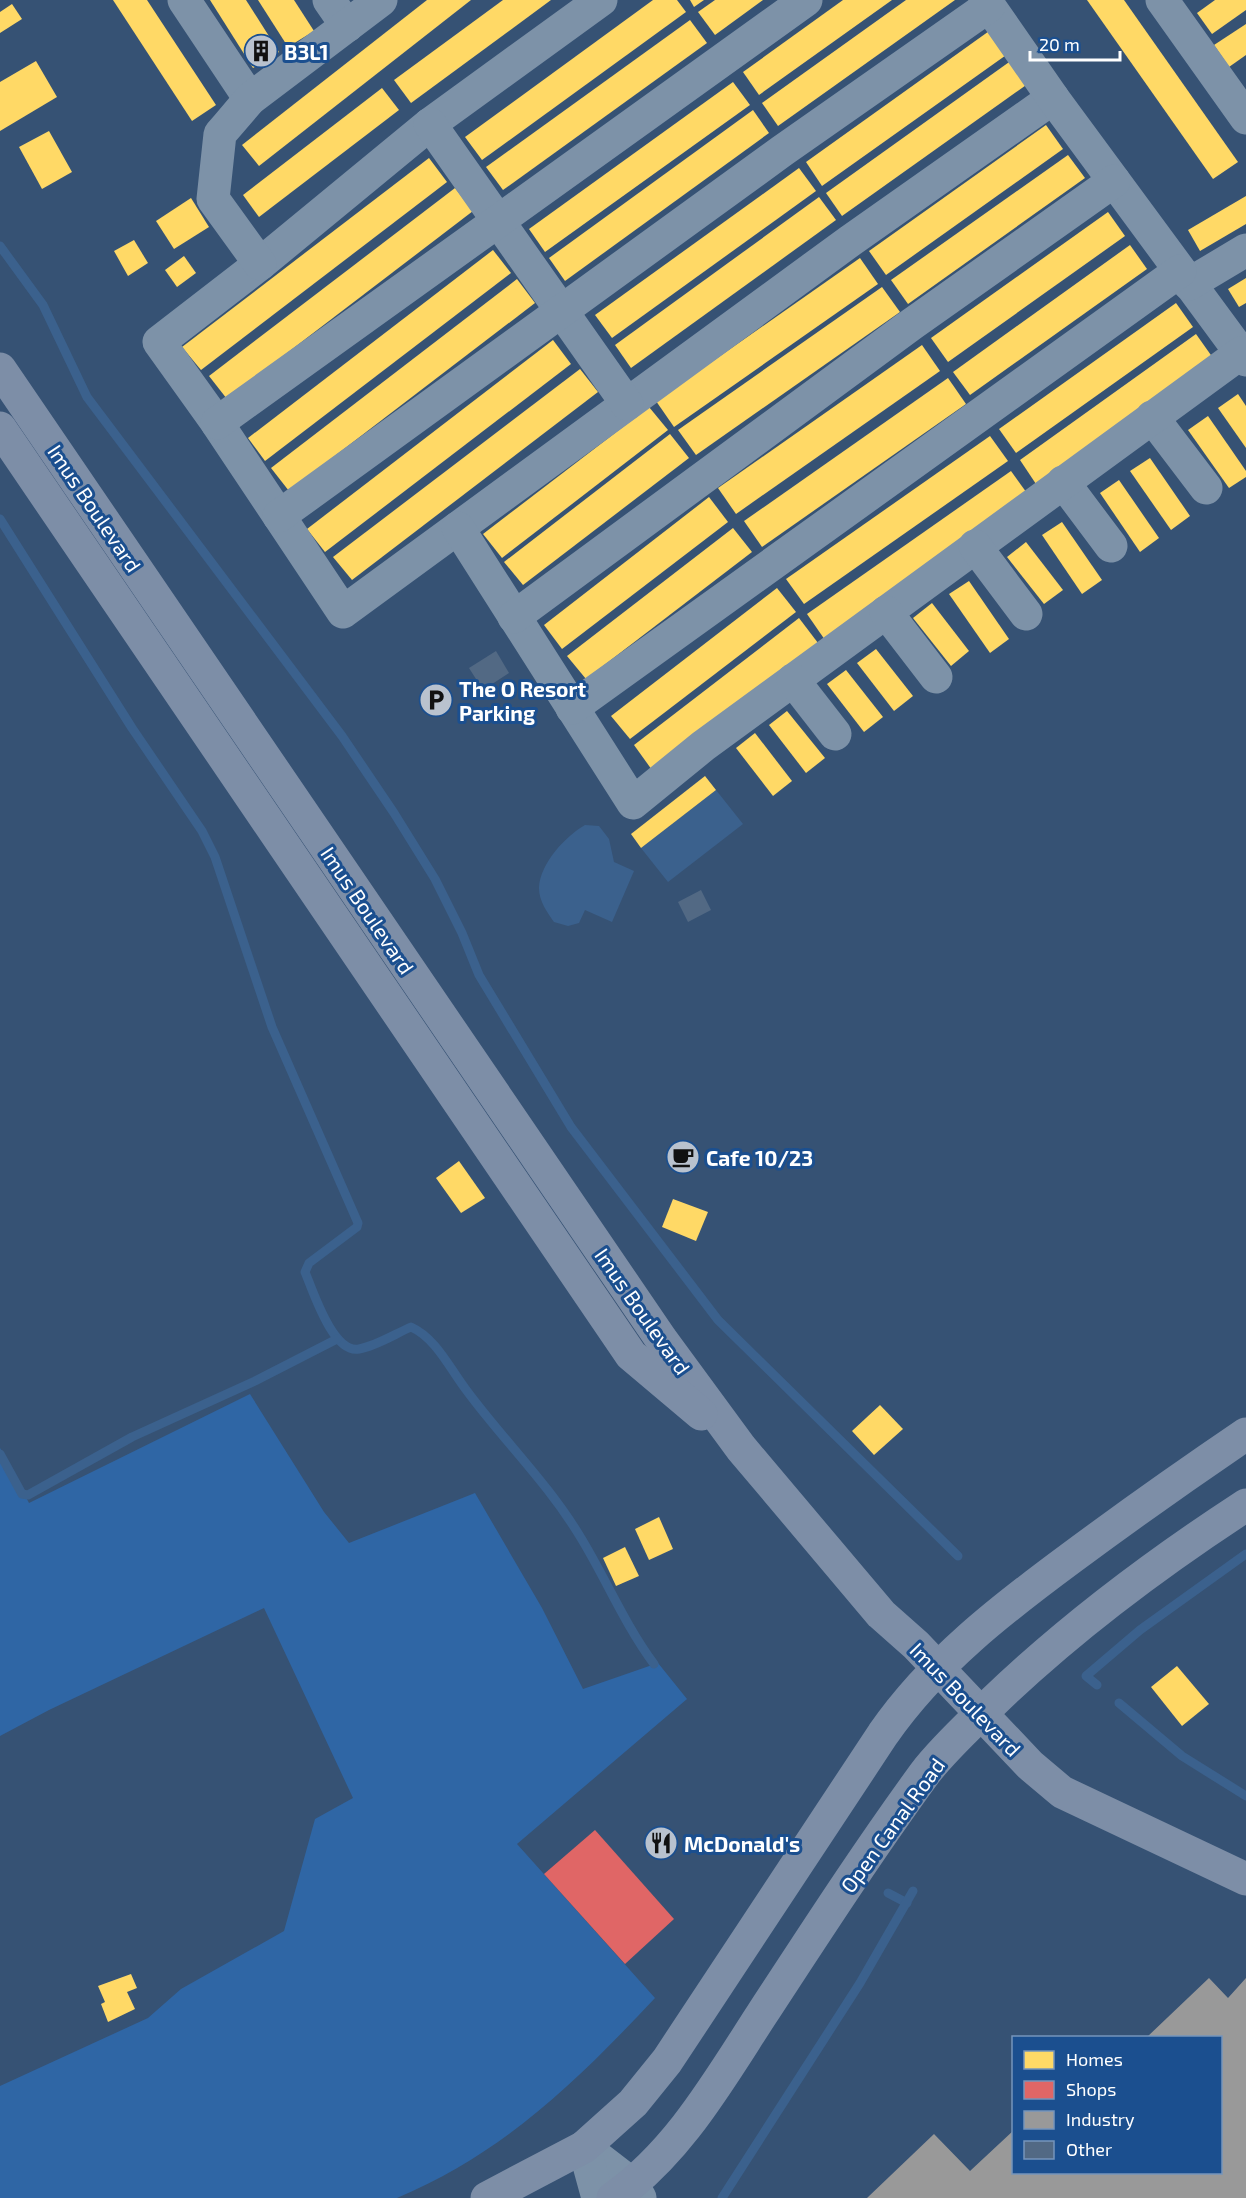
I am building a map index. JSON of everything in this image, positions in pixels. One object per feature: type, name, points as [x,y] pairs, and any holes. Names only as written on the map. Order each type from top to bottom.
[{"type":"main road","name":"Imus Boulevard","points":[[0,369],[661,1339],[741,1448],[881,1614],[937,1668],[1030,1765],[1062,1792],[1246,1879]]},
{"type":"main road","name":"Imus Boulevard","points":[[0,428],[631,1355],[741,1448]]},
{"type":"main road","points":[[487,2198],[584,2147],[633,2103],[667,2061],[898,1712],[937,1668],[977,1630],[1039,1582],[1160,1491],[1246,1434]]},
{"type":"main road","name":"Open Canal Road","points":[[628,2193],[671,2145],[708,2096],[874,1845],[926,1772],[980,1715],[1077,1627],[1193,1539],[1246,1505]]},
{"type":"street","points":[[184,0],[250,99]]},
{"type":"street","points":[[260,264],[213,199],[220,134],[250,99],[338,13],[381,0]]},
{"type":"street","points":[[601,0],[430,124],[260,264],[159,342],[217,423],[343,612],[627,404],[1053,98]]},
{"type":"street","points":[[217,423],[806,0]]},
{"type":"street","points":[[279,516],[987,3],[1184,278],[1244,356],[1152,417],[975,546],[703,746],[633,803],[458,528]]},
{"type":"street","points":[[1169,3],[1235,82],[1246,118]]},
{"type":"street","points":[[430,124],[627,404]]},
{"type":"street","points":[[514,617],[912,324],[1114,181]]},
{"type":"street","points":[[572,708],[1184,278],[1246,249]]},
{"type":"street","points":[[1152,417],[1206,488]]},
{"type":"street","points":[[1063,482],[1111,546]]},
{"type":"street","points":[[975,546],[1026,614]]},
{"type":"street","points":[[886,612],[936,677]]},
{"type":"street","points":[[793,680],[835,734]]},
{"type":"street","points":[[584,2147],[628,2193]]},
{"type":"street","points":[[584,2147],[598,2198]]},
{"type":"shaded area","points":[[716,790],[743,824],[668,882],[641,848]]},
{"type":"shaded area","points":[[585,825],[599,826],[609,839],[614,862],[634,871],[612,922],[585,910],[579,923],[568,926],[554,922],[546,910],[539,893],[540,879],[555,851]]},
{"type":"shaded area","points":[[250,1394],[324,1512],[349,1543],[475,1493],[542,1608],[583,1689],[658,1663],[687,1699],[517,1844],[655,1998],[567,2086],[505,2137],[436,2180],[397,2198],[0,2198],[0,2086],[148,2018],[181,1989],[284,1931],[315,1819],[353,1798],[264,1608],[49,1710],[0,1736],[0,1448],[29,1503]]},
{"type":"building: Homes","points":[[113,0],[147,0],[216,105],[192,121]]},
{"type":"building: Homes","points":[[210,0],[246,0],[279,52],[253,68]]},
{"type":"building: Homes","points":[[258,0],[294,0],[314,31],[288,47]]},
{"type":"building: Homes","points":[[427,0],[471,0],[259,166],[242,145]]},
{"type":"building: Homes","points":[[503,0],[551,0],[411,103],[394,80]]},
{"type":"building: Homes","points":[[653,0],[677,0],[686,12],[482,160],[465,137]]},
{"type":"building: Homes","points":[[690,0],[704,0],[694,7]]},
{"type":"building: Homes","points":[[715,0],[763,0],[715,35],[698,12]]},
{"type":"building: Homes","points":[[843,0],[892,0],[759,95],[743,72]]},
{"type":"building: Homes","points":[[906,0],[955,0],[778,126],[762,103]]},
{"type":"building: Homes","points":[[1087,0],[1124,0],[1238,162],[1213,179]]},
{"type":"building: Homes","points":[[1215,0],[1246,0],[1246,10],[1212,34],[1197,13]]},
{"type":"building: Homes","points":[[12,4],[22,19],[0,33],[0,12]]},
{"type":"building: Homes","points":[[690,20],[707,43],[503,190],[486,167]]},
{"type":"building: Homes","points":[[1246,24],[1246,55],[1229,67],[1214,45]]},
{"type":"building: Homes","points":[[992,29],[1009,53],[822,186],[806,162]]},
{"type":"building: Homes","points":[[1012,60],[1029,83],[842,216],[826,193]]},
{"type":"building: Homes","points":[[36,61],[57,97],[0,131],[0,82]]},
{"type":"building: Homes","points":[[733,82],[750,105],[545,252],[529,229]]},
{"type":"building: Homes","points":[[382,88],[399,110],[259,217],[243,195]]},
{"type":"building: Homes","points":[[753,110],[769,133],[565,281],[549,258]]},
{"type":"building: Homes","points":[[1046,125],[1063,149],[886,275],[869,251]]},
{"type":"building: Homes","points":[[49,131],[72,172],[42,189],[19,147]]},
{"type":"building: Homes","points":[[1068,155],[1085,178],[908,304],[891,280]]},
{"type":"building: Homes","points":[[429,158],[447,182],[201,370],[182,347]]},
{"type":"building: Homes","points":[[799,168],[816,191],[612,338],[595,315]]},
{"type":"building: Homes","points":[[455,188],[473,211],[227,399],[209,376]]},
{"type":"building: Homes","points":[[1246,196],[1246,224],[1200,251],[1188,230]]},
{"type":"building: Homes","points":[[819,197],[836,220],[631,368],[615,345]]},
{"type":"building: Homes","points":[[191,198],[209,227],[174,249],[156,221]]},
{"type":"building: Homes","points":[[1108,212],[1125,236],[948,362],[931,338]]},
{"type":"building: Homes","points":[[134,240],[148,263],[128,276],[114,251]]},
{"type":"building: Homes","points":[[1130,245],[1147,269],[970,395],[953,372]]},
{"type":"building: Homes","points":[[493,250],[511,273],[265,461],[248,438]]},
{"type":"building: Homes","points":[[184,256],[196,273],[177,287],[165,270]]},
{"type":"building: Homes","points":[[860,258],[878,284],[674,427],[656,401]]},
{"type":"building: Homes","points":[[1246,278],[1246,303],[1239,307],[1228,289]]},
{"type":"building: Homes","points":[[517,279],[535,303],[289,491],[271,468]]},
{"type":"building: Homes","points":[[882,287],[900,312],[696,455],[678,430]]},
{"type":"building: Homes","points":[[1176,303],[1193,327],[1016,453],[999,429]]},
{"type":"building: Homes","points":[[1196,334],[1213,358],[1036,484],[1020,460]]},
{"type":"building: Homes","points":[[553,340],[571,364],[325,552],[307,529]]},
{"type":"building: Homes","points":[[922,345],[940,371],[736,514],[718,488]]},
{"type":"building: Homes","points":[[580,369],[598,392],[352,580],[333,557]]},
{"type":"building: Homes","points":[[948,378],[966,404],[762,547],[744,521]]},
{"type":"building: Homes","points":[[1238,394],[1246,406],[1246,448],[1218,408]]},
{"type":"building: Homes","points":[[649,407],[668,430],[502,558],[483,534]]},
{"type":"building: Homes","points":[[1208,416],[1246,471],[1246,477],[1229,488],[1188,430]]},
{"type":"building: Homes","points":[[670,434],[689,458],[523,585],[504,562]]},
{"type":"building: Homes","points":[[990,436],[1008,461],[804,604],[786,579]]},
{"type":"building: Homes","points":[[1150,458],[1190,516],[1171,530],[1130,471]]},
{"type":"building: Homes","points":[[1011,471],[1029,496],[825,640],[807,614]]},
{"type":"building: Homes","points":[[1119,480],[1159,538],[1140,552],[1100,493]]},
{"type":"building: Homes","points":[[709,497],[728,522],[562,649],[544,625]]},
{"type":"building: Homes","points":[[1062,522],[1102,580],[1082,594],[1042,535]]},
{"type":"building: Homes","points":[[733,528],[752,552],[586,679],[567,656]]},
{"type":"building: Homes","points":[[1026,542],[1063,590],[1044,604],[1007,557]]},
{"type":"building: Homes","points":[[969,581],[1009,639],[990,653],[949,594]]},
{"type":"building: Homes","points":[[777,588],[796,612],[630,739],[611,716]]},
{"type":"building: Homes","points":[[932,603],[969,651],[951,666],[913,618]]},
{"type":"building: Homes","points":[[799,618],[818,643],[652,770],[634,745]]},
{"type":"building: Homes","points":[[876,649],[913,696],[894,711],[857,663]]},
{"type":"building: Homes","points":[[846,670],[883,717],[864,732],[827,684]]},
{"type":"building: Homes","points":[[787,711],[825,758],[806,773],[769,725]]},
{"type":"building: Homes","points":[[755,733],[792,781],[773,796],[736,748]]},
{"type":"building: Homes","points":[[705,776],[716,790],[641,848],[631,834]]},
{"type":"building: Homes","points":[[459,1161],[485,1198],[461,1213],[436,1178]]},
{"type":"building: Homes","points":[[673,1199],[708,1212],[696,1241],[662,1227]]},
{"type":"building: Homes","points":[[880,1405],[903,1429],[874,1455],[852,1431]]},
{"type":"building: Homes","points":[[659,1517],[673,1549],[649,1560],[635,1529]]},
{"type":"building: Homes","points":[[625,1547],[639,1576],[616,1586],[603,1558]]},
{"type":"building: Homes","points":[[1177,1666],[1209,1704],[1182,1726],[1151,1687]]},
{"type":"building: Homes","points":[[131,1974],[137,1988],[127,1992],[135,2009],[108,2022],[101,2004],[105,2002],[98,1986]]},
{"type":"building: Shops","points":[[595,1830],[674,1919],[625,1964],[544,1874]]},
{"type":"building: Industry","points":[[1209,1978],[1228,1998],[1246,1978],[1246,2198],[867,2198],[934,2134],[970,2171],[1012,2132],[1012,2174],[1222,2174],[1222,2036],[1148,2036]]},
{"type":"building: Other","points":[[496,651],[509,673],[483,690],[469,668]]},
{"type":"building: Other","points":[[701,890],[711,910],[688,922],[678,902]]},
{"type":"waterway","points":[[0,246],[43,305],[87,397],[342,736],[394,813],[435,879],[462,933],[479,975],[571,1127],[718,1320],[958,1556]]},
{"type":"waterway","points":[[0,519],[132,728],[202,831],[215,857],[272,1027],[358,1223],[357,1227],[309,1263],[305,1272],[325,1320],[341,1342],[350,1348],[359,1349],[372,1345],[411,1327],[435,1346],[481,1409],[568,1518],[634,1634],[654,1664]]},
{"type":"waterway","points":[[0,1454],[22,1494],[28,1495],[132,1437],[255,1381],[337,1339]]},
{"type":"waterway","points":[[1097,1685],[1086,1676],[1140,1630],[1246,1554]]},
{"type":"waterway","points":[[1119,1703],[1182,1756],[1246,1796]]},
{"type":"waterway","points":[[722,2198],[860,1983],[913,1891]]},
{"type":"waterway","points":[[888,1893],[907,1903]]},
{"type":"place","name":"B3L1","points":[[261,51]]},
{"type":"place","name":"The O Resort Parking","points":[[436,700]]},
{"type":"place","name":"Cafe 10/23","points":[[683,1157]]},
{"type":"place","name":"McDonald's","points":[[661,1843]]}]
